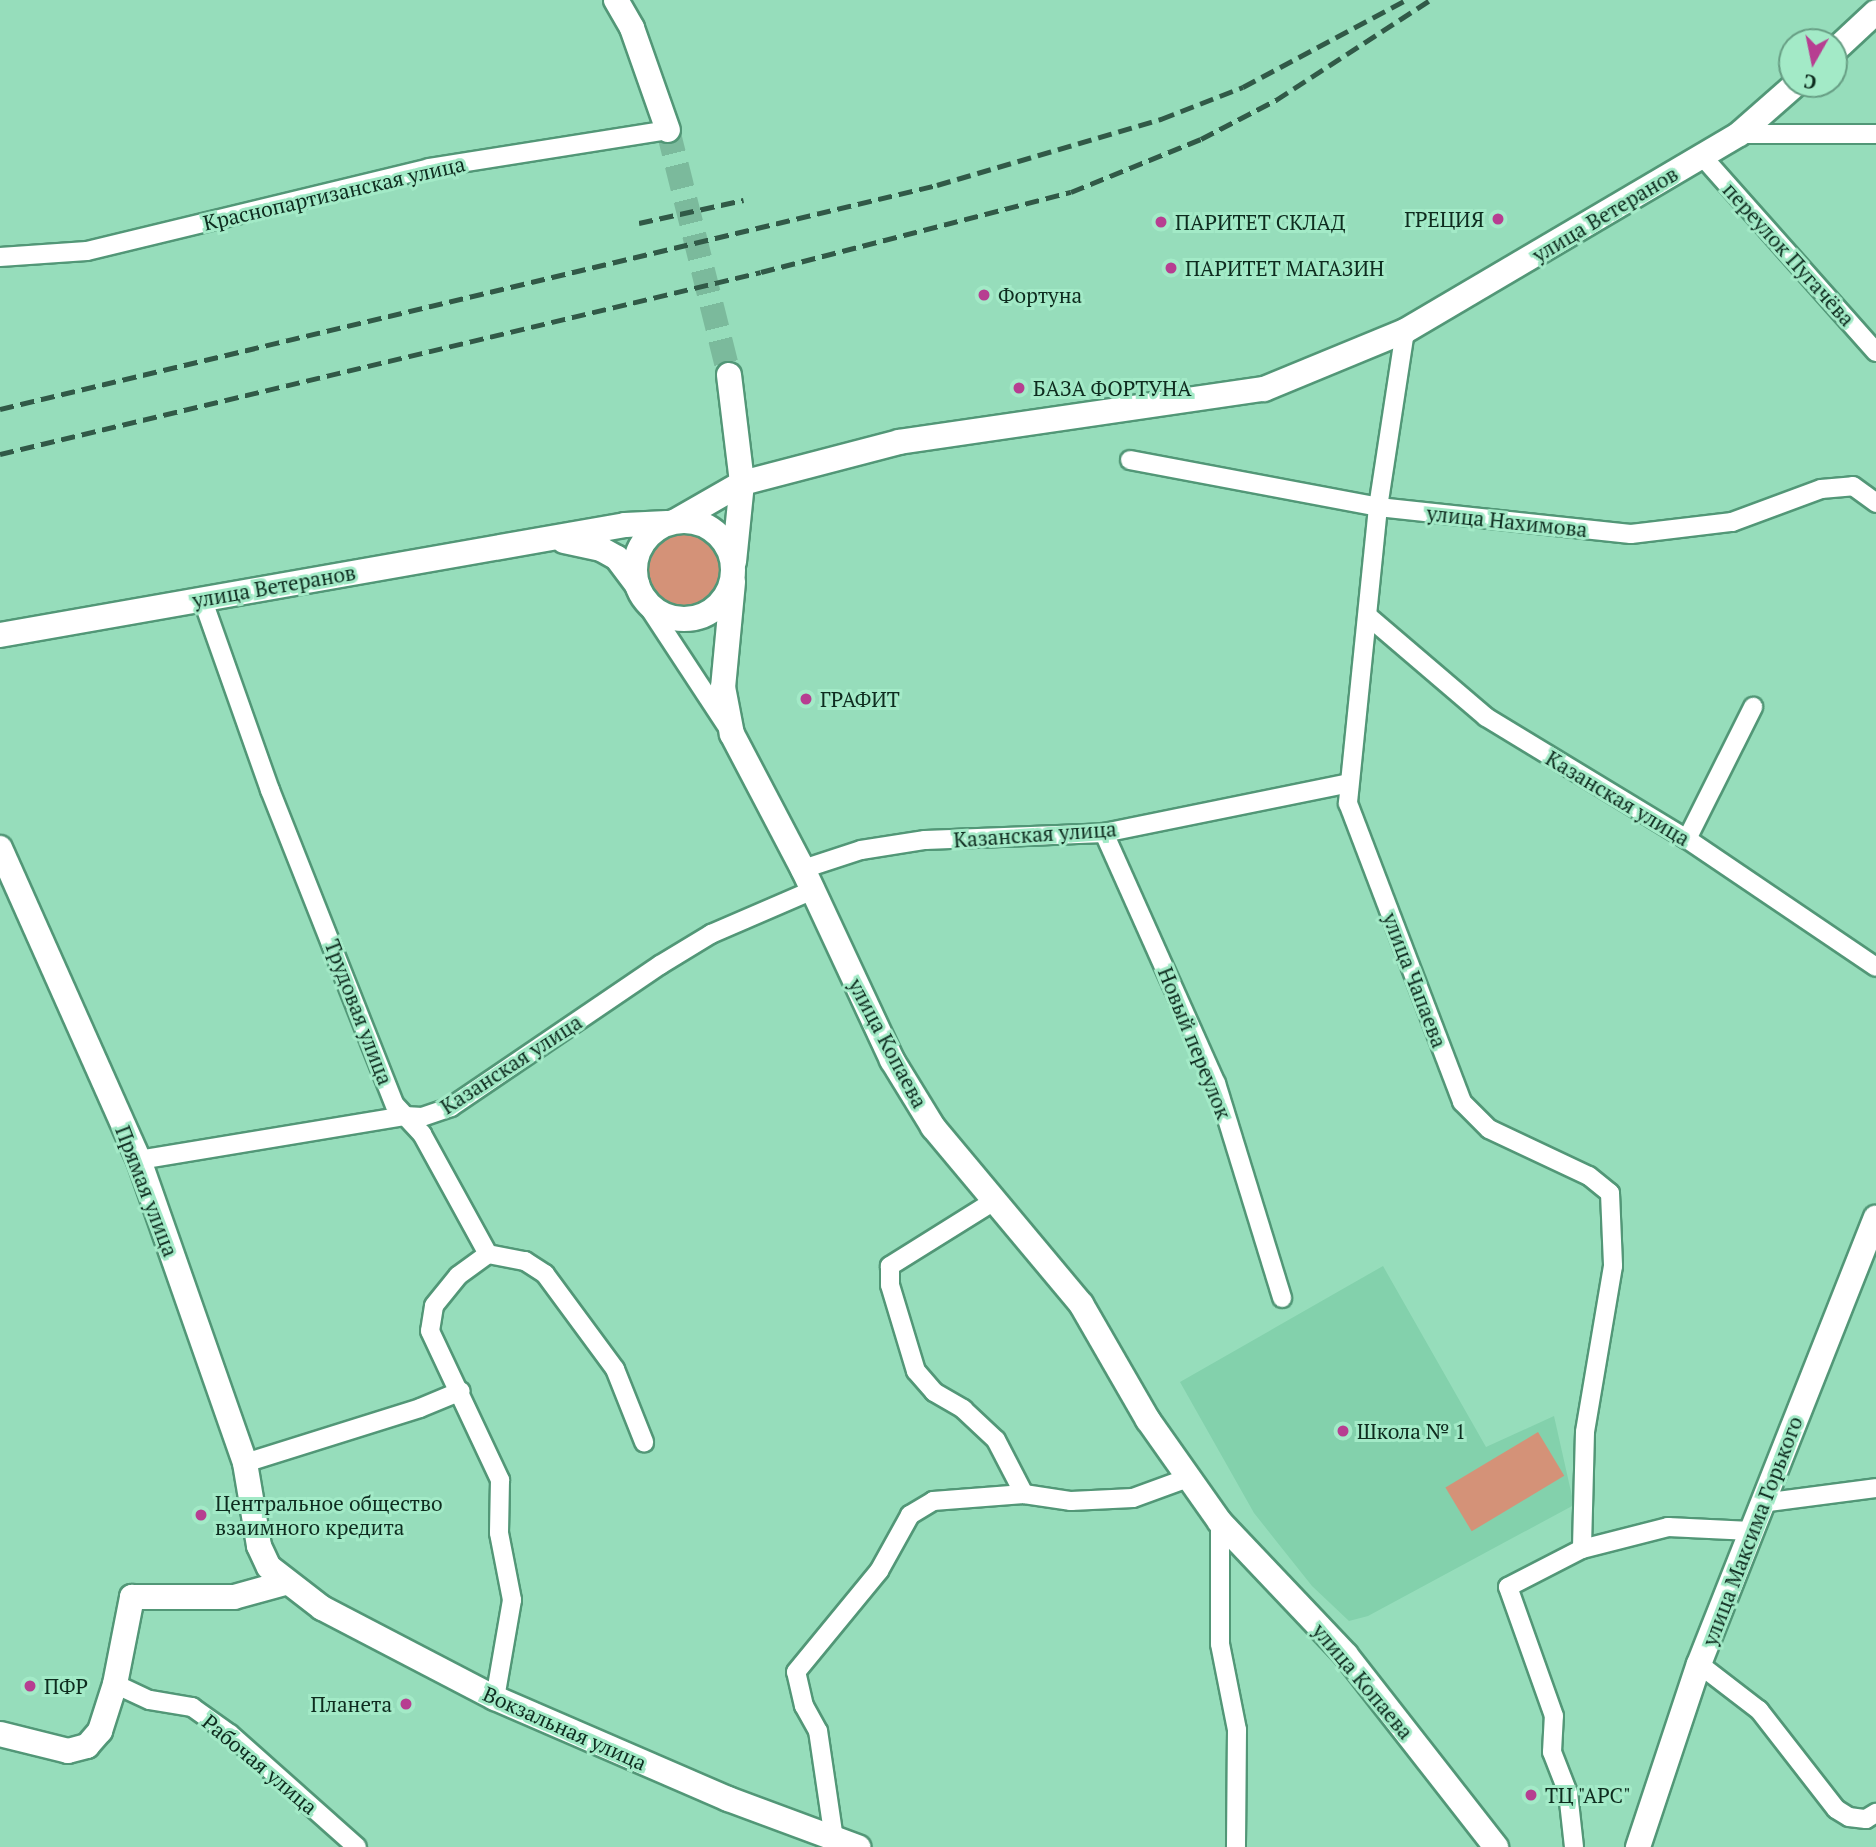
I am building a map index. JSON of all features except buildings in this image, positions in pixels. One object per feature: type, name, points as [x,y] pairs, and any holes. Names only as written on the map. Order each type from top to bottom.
[{"type":"main road","points":[[616,0],[632,28],[668,130]]},
{"type":"main road","points":[[1848,38],[1876,12]]},
{"type":"main road","name":"улица Ветеранов","points":[[0,635],[625,525],[672,522],[741,483],[899,442],[1264,389],[1405,331],[1738,134],[1780,98]]},
{"type":"main road","name":"улица Копаева","points":[[729,375],[741,483],[723,687],[732,734],[808,880],[892,1060],[933,1127],[1082,1304],[1148,1420],[1220,1522],[1346,1655],[1496,1847]]},
{"type":"main road","points":[[549,540],[601,549],[617,558],[641,592],[663,614],[686,620],[716,608],[733,574],[731,553],[715,531],[690,520],[672,522],[640,548],[641,592]]},
{"type":"main road","name":"Прямая улица","points":[[0,848],[139,1160],[246,1463],[259,1546]]},
{"type":"main road","name":"улица Максима Горького","points":[[1638,1847],[1699,1664],[1876,1218]]},
{"type":"main road","name":"Вокзальная улица","points":[[259,1546],[269,1567],[285,1583],[322,1608],[495,1698],[728,1800],[858,1847]]},
{"type":"main road","points":[[0,1734],[68,1751],[87,1746],[100,1731],[115,1684],[132,1597],[234,1597],[285,1583]]},
{"type":"street","name":"Краснопартизанская улица","points":[[0,257],[87,251],[429,169],[668,130]]},
{"type":"street","points":[[1738,134],[1876,134]]},
{"type":"street","name":"переулок Пугачёва","points":[[1702,156],[1876,352]]},
{"type":"street","name":"улица Чапаева","points":[[1405,331],[1378,507],[1369,617],[1348,803],[1462,1102],[1489,1129],[1589,1176],[1611,1193],[1613,1266],[1586,1433],[1582,1549]]},
{"type":"street","name":"улица Нахимова","points":[[1130,460],[1378,507],[1631,534],[1732,522],[1821,489],[1853,486],[1876,503]]},
{"type":"street","points":[[641,592],[732,734]]},
{"type":"street","name":"Трудовая улица","points":[[202,598],[270,790],[395,1105],[422,1134],[488,1254]]},
{"type":"street","name":"Казанская улица","points":[[1369,617],[1486,718],[1686,839],[1876,967]]},
{"type":"street","points":[[1686,839],[1753,707]]},
{"type":"street","name":"Казанская улица","points":[[139,1160],[405,1116],[422,1118],[451,1107],[660,965],[861,850],[925,840],[1104,833],[1349,783]]},
{"type":"street","name":"Новый переулок","points":[[1104,833],[1216,1083],[1282,1298]]},
{"type":"street","points":[[993,1201],[890,1266],[890,1285],[916,1371],[934,1392],[963,1409],[996,1440],[1024,1494]]},
{"type":"street","points":[[495,1698],[512,1600],[499,1533],[500,1480],[461,1391],[430,1331],[435,1306],[458,1276],[488,1254],[524,1261],[545,1274],[615,1369],[644,1442]]},
{"type":"street","points":[[246,1463],[420,1408],[461,1391]]},
{"type":"street","points":[[834,1839],[818,1731],[799,1693],[796,1672],[879,1571],[910,1515],[933,1501],[1024,1494],[1071,1501],[1133,1498],[1188,1478]]},
{"type":"street","points":[[1762,1503],[1876,1488]]},
{"type":"street","points":[[1220,1522],[1220,1644],[1237,1731],[1236,1847]]},
{"type":"street","points":[[1574,1847],[1567,1793],[1552,1752],[1553,1716],[1508,1587],[1582,1549],[1668,1527],[1751,1531]]},
{"type":"street","points":[[1699,1664],[1759,1710],[1836,1809],[1849,1817],[1866,1819],[1876,1813]]},
{"type":"street","name":"Рабочая улица","points":[[115,1684],[150,1700],[192,1707],[230,1734],[357,1847]]},
{"type":"shaded area","points":[[683,531],[698,534],[710,543],[719,555],[722,570],[719,585],[710,597],[698,606],[683,609],[668,606],[656,597],[647,585],[644,570],[647,555],[656,543],[668,534]]},
{"type":"shaded area","name":"Школа № 1","points":[[1383,1266],[1486,1447],[1554,1416],[1574,1505],[1368,1616],[1349,1621],[1312,1586],[1254,1513],[1180,1382]]},
{"type":"shaded area","points":[[1538,1432],[1564,1476],[1472,1531],[1445,1488]]},
{"type":"tunnel","points":[[668,130],[729,375]]},
{"type":"railway","points":[[0,409],[937,185],[1161,119],[1243,87],[1406,0]]},
{"type":"railway","points":[[0,454],[761,272],[1071,192],[1201,139],[1276,100],[1430,0]]},
{"type":"railway","points":[[639,223],[744,200]]},
{"type":"place","name":"ГРЕЦИЯ","points":[[1498,219]]},
{"type":"place","name":"ПАРИТЕТ СКЛАД","points":[[1161,222]]},
{"type":"place","name":"ПАРИТЕТ МАГАЗИН","points":[[1171,268]]},
{"type":"place","name":"Фортуна","points":[[984,295]]},
{"type":"place","name":"БАЗА ФОРТУНА","points":[[1019,388]]},
{"type":"place","name":"ГРАФИТ","points":[[806,699]]},
{"type":"place","name":"Школа № 1","points":[[1343,1431]]},
{"type":"place","name":"Центральное общество взаимного кредита","points":[[201,1515]]},
{"type":"place","name":"ПФР","points":[[30,1686]]},
{"type":"place","name":"Планета","points":[[406,1704]]},
{"type":"place","name":"ТЦ \"АРС\"","points":[[1531,1795]]}]
